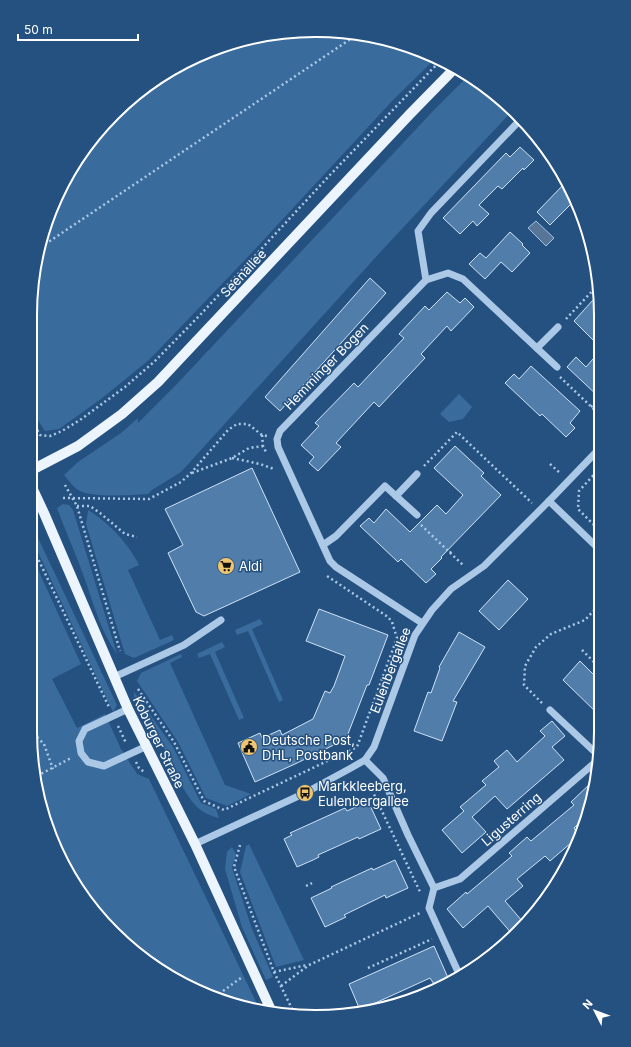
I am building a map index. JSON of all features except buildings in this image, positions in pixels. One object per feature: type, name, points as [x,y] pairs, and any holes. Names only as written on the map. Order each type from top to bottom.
[{"type":"main road","name":"Seenallee","points":[[37,467],[78,446],[122,414],[158,382],[451,72]]},
{"type":"main road","name":"Koburger Straße","points":[[37,498],[128,709],[195,844],[269,1006]]},
{"type":"street","points":[[517,124],[430,213],[418,231],[426,280],[448,273],[463,279],[557,367]]},
{"type":"street","name":"Hemminger Bogen","points":[[277,439],[280,431],[426,280]]},
{"type":"street","points":[[537,348],[558,327]]},
{"type":"street","points":[[277,439],[278,447],[330,561],[336,567],[422,624]]},
{"type":"street","name":"Eulenbergallee","points":[[195,844],[305,793],[365,760],[374,747],[411,645],[422,624],[432,610],[451,590],[484,566],[540,511],[594,454]]},
{"type":"street","points":[[396,496],[417,474]]},
{"type":"street","points":[[323,545],[336,536],[385,486],[417,515]]},
{"type":"street","points":[[549,501],[594,544]]},
{"type":"street","points":[[114,677],[184,645],[221,620]]},
{"type":"street","points":[[128,709],[85,729],[79,741],[81,753],[88,762],[104,766],[147,746]]},
{"type":"street","name":"Ligusterring","points":[[550,710],[593,751]]},
{"type":"street","points":[[365,760],[383,778],[408,835],[434,888],[429,908],[458,971]]},
{"type":"street","name":"Ligusterring","points":[[434,888],[460,879],[592,763]]},
{"type":"path","points":[[46,244],[351,39]]},
{"type":"path","points":[[37,430],[40,435],[50,436],[62,431],[80,420],[125,387],[155,361],[436,65]]},
{"type":"path","points":[[558,327],[593,291]]},
{"type":"path","points":[[557,367],[553,371],[594,410]]},
{"type":"path","points":[[591,407],[594,404]]},
{"type":"path","points":[[63,498],[149,499],[181,482],[191,473],[228,430],[237,424],[248,424],[262,435],[277,439]]},
{"type":"path","points":[[417,474],[457,432],[540,511]]},
{"type":"path","points":[[262,435],[263,446],[269,458]]},
{"type":"path","points":[[191,473],[232,458],[248,448],[263,446]]},
{"type":"path","points":[[232,458],[260,464],[274,470],[272,464]]},
{"type":"path","points":[[594,474],[579,490],[578,509],[594,525]]},
{"type":"path","points":[[65,485],[77,506],[120,651]]},
{"type":"path","points":[[77,506],[90,506],[125,534],[137,537]]},
{"type":"path","points":[[417,515],[414,518],[473,575]]},
{"type":"path","points":[[450,553],[454,549]]},
{"type":"path","points":[[37,557],[139,768]]},
{"type":"path","points":[[138,689],[174,742],[204,800],[224,810],[357,747],[397,638],[392,622],[388,618],[330,579],[325,574]]},
{"type":"path","points":[[550,710],[524,685],[525,666],[536,647],[551,634],[585,620],[594,610]]},
{"type":"path","points":[[582,650],[594,662]]},
{"type":"path","points":[[37,737],[44,744],[53,769]]},
{"type":"path","points":[[40,775],[81,753]]},
{"type":"path","points":[[274,972],[308,965],[429,908],[423,900],[372,790]]},
{"type":"path","points":[[240,845],[234,867],[274,972],[292,1009]]},
{"type":"path","points":[[306,886],[312,883]]},
{"type":"path","points":[[368,968],[442,935]]},
{"type":"path","points":[[282,986],[308,965]]},
{"type":"path","points":[[220,993],[252,970]]},
{"type":"shaded area","points":[[316,37],[352,39],[388,46],[431,62],[393,100],[244,261],[149,360],[101,399],[59,429],[45,431],[37,419],[37,316],[39,279],[46,243],[58,209],[74,176],[106,132],[132,106],[176,74],[209,58],[243,46],[279,39]]},
{"type":"shaded area","points":[[464,80],[499,106],[508,115],[385,247],[181,472],[148,494],[113,496],[94,495],[80,491],[73,486],[64,475],[78,462],[121,433],[138,418],[138,423],[175,386],[434,110]]},
{"type":"shaded area","points":[[536,221],[554,238],[546,246],[528,228]]},
{"type":"shaded area","points":[[459,394],[472,407],[463,419],[449,422],[440,414]]},
{"type":"shaded area","points":[[63,504],[69,505],[73,510],[117,654],[101,626],[80,566],[57,508]]},
{"type":"shaded area","points":[[88,510],[110,527],[130,549],[139,565],[128,570],[160,640],[172,635],[174,640],[134,658],[125,654],[86,524]]},
{"type":"shaded area","points":[[37,536],[117,705],[113,712],[37,550]]},
{"type":"shaded area","points":[[37,567],[81,664],[52,679],[77,728],[105,714],[121,749],[137,774],[149,779],[257,1004],[243,1001],[209,989],[176,973],[161,963],[132,941],[106,915],[74,871],[58,838],[46,804],[39,768],[37,732]]},
{"type":"shaded area","points":[[260,619],[263,624],[252,629],[283,700],[279,702],[248,631],[237,635],[235,630]]},
{"type":"shaded area","points":[[222,642],[225,647],[215,652],[244,718],[239,720],[210,654],[199,658],[197,654]]},
{"type":"shaded area","points":[[181,654],[182,657],[170,663],[225,785],[251,794],[227,806],[206,798],[178,742],[137,681],[141,673]]},
{"type":"shaded area","points":[[134,692],[173,747],[201,803],[216,809],[219,818],[202,811],[187,795],[169,758],[141,713],[134,698]]},
{"type":"shaded area","points":[[249,844],[304,960],[276,967],[240,872],[246,846]]},
{"type":"shaded area","points":[[232,847],[236,854],[232,868],[252,929],[273,977],[266,980],[242,927],[225,869],[227,852]]},
{"type":"place","name":"Aldi","points":[[226,566]]},
{"type":"place","name":"Deutsche Post, DHL, Postbank","points":[[249,747]]},
{"type":"place","name":"Markkleeberg, Eulenbergallee","points":[[305,793]]}]
